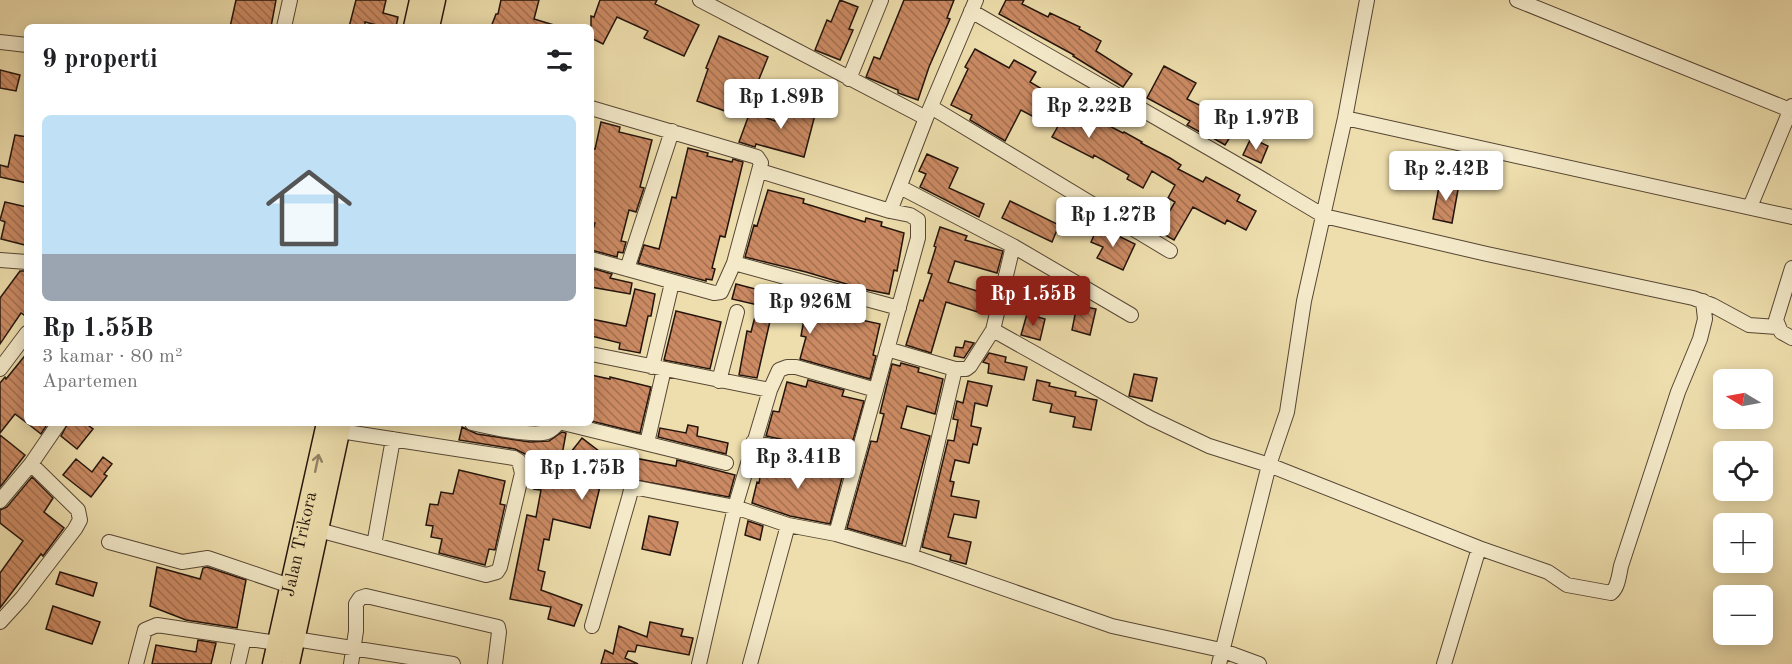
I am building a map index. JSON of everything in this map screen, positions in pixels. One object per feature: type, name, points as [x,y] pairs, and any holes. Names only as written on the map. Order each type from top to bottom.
[{"type":"main road","points":[[415,24],[427,10]]},
{"type":"main road","name":"Jalan Trikora","points":[[290,664],[311,528],[336,426]]},
{"type":"main road","name":"Jalan Trikora","points":[[272,664],[290,586],[311,528]]},
{"type":"street","points":[[285,24],[290,0]]},
{"type":"street","points":[[700,0],[849,80],[928,113],[1170,251]]},
{"type":"street","points":[[849,80],[882,0]]},
{"type":"street","points":[[1219,664],[1269,465],[1287,412],[1304,301],[1345,118],[1367,0]]},
{"type":"street","points":[[1516,0],[1791,108],[1750,207]]},
{"type":"street","points":[[890,211],[928,113],[974,5],[1324,216],[1703,301],[1742,323],[1777,327]]},
{"type":"street","points":[[0,42],[24,45]]},
{"type":"street","points":[[594,109],[758,157],[761,160],[760,171],[734,263],[723,289],[718,293],[594,261]]},
{"type":"street","points":[[1345,118],[1792,217]]},
{"type":"street","points":[[627,269],[672,131]]},
{"type":"street","points":[[760,171],[910,215],[918,220],[918,238],[836,534]]},
{"type":"street","points":[[900,187],[1013,246],[1131,315]]},
{"type":"street","points":[[1776,213],[1792,227]]},
{"type":"street","points":[[887,349],[955,369],[966,369],[970,366],[993,330],[1013,246]]},
{"type":"street","points":[[0,260],[24,262]]},
{"type":"street","points":[[734,263],[899,308]]},
{"type":"street","points":[[1792,268],[1776,320],[1781,332],[1792,338]]},
{"type":"street","points":[[647,443],[671,287]]},
{"type":"street","points":[[993,330],[1150,418],[1209,446],[1269,465],[1479,548],[1548,572],[1567,585],[1611,593],[1614,591],[1678,392],[1700,339],[1705,319],[1703,301]]},
{"type":"street","points":[[719,381],[737,312]]},
{"type":"street","points":[[0,369],[24,337]]},
{"type":"street","points":[[594,355],[770,390]]},
{"type":"street","points":[[699,664],[735,507],[753,442],[779,370],[796,367],[876,390]]},
{"type":"street","points":[[911,556],[955,369]]},
{"type":"street","points":[[0,501],[31,464],[57,426]]},
{"type":"street","points":[[311,528],[486,575],[492,575],[500,567],[522,473],[519,461],[514,458],[393,439],[336,426]]},
{"type":"street","points":[[486,426],[537,433],[547,432],[556,426]]},
{"type":"street","points":[[573,426],[726,463]]},
{"type":"street","points":[[374,545],[393,439]]},
{"type":"street","points":[[753,442],[854,465]]},
{"type":"street","points":[[0,622],[22,598],[75,529],[80,519],[78,510],[31,464]]},
{"type":"street","points":[[592,626],[628,498],[634,488],[735,507],[788,525],[836,534],[911,556],[1112,626],[1221,650],[1259,664]]},
{"type":"street","points":[[750,664],[788,525]]},
{"type":"street","points":[[109,542],[182,562],[208,558],[290,586]]},
{"type":"street","points":[[1444,664],[1479,548]]},
{"type":"street","points":[[351,664],[356,604],[360,598],[374,597],[498,627],[500,632],[495,664]]},
{"type":"street","points":[[136,664],[142,636],[151,626],[157,625],[277,643]]},
{"type":"street","points":[[238,664],[244,638]]},
{"type":"street","points":[[295,639],[354,648],[399,659],[453,664]]},
{"type":"building","points":[[236,0],[276,0],[272,24],[231,24]]},
{"type":"building","points":[[356,0],[386,0],[383,13],[398,17],[397,24],[365,22],[365,24],[350,24]]},
{"type":"building","points":[[501,0],[539,0],[534,19],[551,24],[492,24],[498,14]]},
{"type":"building","points":[[600,0],[657,0],[655,4],[699,25],[684,56],[644,38],[648,31],[617,17],[603,44],[594,40],[594,24],[591,24],[591,16],[594,17]]},
{"type":"building","points":[[840,0],[858,7],[849,29],[853,30],[840,60],[815,50],[827,20],[831,22]]},
{"type":"building","points":[[904,0],[954,0],[947,18],[950,19],[929,67],[918,100],[866,77],[874,57],[880,59]]},
{"type":"building","points":[[1006,0],[1024,0],[1022,4],[1048,17],[1050,13],[1080,27],[1079,29],[1101,41],[1096,51],[1132,74],[1123,87],[1074,55],[999,14]]},
{"type":"building","points":[[719,36],[768,57],[755,89],[736,81],[725,111],[697,101],[708,69],[706,68]]},
{"type":"building","points":[[975,49],[1009,68],[1014,60],[1036,72],[1030,82],[1055,97],[1056,95],[1071,102],[1073,98],[1090,107],[1086,114],[1170,158],[1181,165],[1178,169],[1203,182],[1206,177],[1240,195],[1237,201],[1256,211],[1246,230],[1227,220],[1225,224],[1193,207],[1174,240],[1158,231],[1175,202],[1168,198],[1175,185],[1152,171],[1143,188],[1127,179],[1129,175],[1094,155],[1093,158],[1052,137],[1062,119],[1039,107],[1034,117],[1021,110],[1005,141],[970,120],[972,115],[951,105],[968,69],[965,67]]},
{"type":"building","points":[[1164,66],[1196,83],[1187,99],[1211,111],[1236,128],[1225,145],[1187,125],[1190,121],[1147,98]]},
{"type":"building","points":[[0,70],[20,75],[16,91],[0,88]]},
{"type":"building","points":[[780,102],[816,111],[804,157],[756,144],[755,147],[739,142],[750,112],[775,121]]},
{"type":"building","points":[[601,122],[620,127],[619,132],[652,140],[640,187],[644,188],[636,212],[629,210],[621,241],[626,242],[623,253],[618,252],[617,257],[594,251],[595,149]]},
{"type":"building","points":[[15,135],[24,136],[24,182],[0,177],[0,165],[8,167]]},
{"type":"building","points":[[1251,138],[1268,146],[1261,163],[1243,155]]},
{"type":"building","points":[[688,148],[708,153],[707,156],[732,162],[733,159],[743,162],[725,237],[720,236],[712,268],[715,269],[712,280],[706,279],[706,281],[638,263],[644,245],[659,249],[672,197],[676,198]]},
{"type":"building","points":[[927,154],[958,168],[949,188],[984,204],[979,217],[920,187],[926,174],[919,171]]},
{"type":"building","points":[[1440,181],[1459,184],[1452,223],[1433,219]]},
{"type":"building","points":[[768,190],[804,199],[803,203],[865,222],[866,218],[882,222],[881,226],[904,233],[897,271],[894,270],[889,294],[745,257],[754,225],[757,226]]},
{"type":"building","points":[[1010,201],[1059,225],[1052,242],[1002,218]]},
{"type":"building","points":[[5,202],[24,206],[24,245],[1,239],[5,222],[0,220]]},
{"type":"building","points":[[1098,226],[1135,244],[1123,270],[1097,258],[1103,247],[1091,242]]},
{"type":"building","points":[[940,227],[967,236],[965,240],[1003,251],[997,273],[955,261],[948,282],[987,294],[981,313],[946,302],[931,353],[906,345],[920,300],[923,301],[932,274],[928,273]]},
{"type":"building","points":[[594,269],[612,274],[610,278],[632,283],[630,294],[594,288]]},
{"type":"building","points":[[20,271],[24,271],[24,315],[21,313],[0,344],[0,298]]},
{"type":"building","points":[[736,284],[782,296],[781,298],[803,302],[802,307],[880,324],[870,379],[800,359],[806,337],[801,336],[804,319],[778,315],[776,322],[770,321],[757,378],[739,375],[747,331],[751,332],[758,305],[732,299]]},
{"type":"building","points":[[635,289],[655,294],[640,353],[619,349],[620,343],[594,337],[594,320],[626,326]]},
{"type":"building","points":[[1077,305],[1096,309],[1090,335],[1072,330]]},
{"type":"building","points":[[676,311],[721,322],[710,369],[664,360]]},
{"type":"building","points":[[1027,314],[1045,319],[1040,340],[1021,335]]},
{"type":"building","points":[[965,341],[974,343],[964,358],[954,356],[956,347],[963,348]]},
{"type":"building","points":[[989,353],[1006,357],[1005,362],[1027,367],[1024,380],[988,373],[989,364],[983,362]]},
{"type":"building","points":[[24,357],[24,421],[15,414],[0,433],[0,383],[5,377],[6,379]]},
{"type":"building","points":[[901,363],[919,368],[918,372],[943,379],[935,414],[907,406],[901,428],[930,436],[902,544],[847,528],[871,441],[877,442],[884,414],[880,413],[892,364],[900,366]]},
{"type":"building","points":[[1134,374],[1157,378],[1152,401],[1129,396]]},
{"type":"building","points":[[594,376],[651,387],[640,433],[594,422]]},
{"type":"building","points":[[808,380],[844,390],[842,396],[864,401],[850,451],[830,447],[826,449],[766,436],[773,411],[779,412],[787,382],[806,387]]},
{"type":"building","points":[[1037,380],[1050,383],[1049,386],[1076,392],[1075,396],[1097,400],[1091,430],[1073,427],[1075,417],[1050,412],[1052,404],[1033,400]]},
{"type":"building","points":[[968,381],[992,386],[987,406],[975,403],[971,426],[981,428],[977,445],[973,444],[969,463],[955,460],[950,481],[954,482],[951,496],[979,501],[976,518],[954,514],[948,537],[971,542],[966,564],[950,560],[951,555],[922,547],[948,440],[954,441],[958,420],[953,419],[957,401],[963,403]]},
{"type":"building","points":[[688,425],[698,427],[697,436],[728,443],[726,454],[658,437],[660,428],[686,433]]},
{"type":"building","points":[[31,426],[46,426],[41,434]]},
{"type":"building","points":[[66,426],[89,426],[93,429],[77,449],[61,436]]},
{"type":"building","points":[[462,427],[477,434],[530,442],[549,441],[562,432],[566,433],[560,466],[582,438],[599,451],[676,466],[677,460],[735,475],[729,497],[603,474],[590,528],[553,519],[549,540],[544,539],[538,570],[545,572],[541,590],[582,605],[574,626],[548,619],[551,607],[510,599],[527,515],[536,517],[541,490],[534,489],[539,465],[536,464],[537,457],[515,449],[459,440]]},
{"type":"building","points":[[0,435],[25,455],[0,487]]},
{"type":"building","points":[[764,456],[813,465],[843,474],[830,524],[790,516],[752,503],[757,482],[759,483]]},
{"type":"building","points":[[103,457],[112,464],[104,474],[107,476],[91,497],[63,475],[76,459],[92,472]]},
{"type":"building","points":[[459,470],[505,481],[500,504],[505,505],[495,550],[489,549],[485,565],[439,553],[442,539],[431,537],[433,526],[426,525],[430,504],[438,505],[441,492],[453,494]]},
{"type":"building","points":[[32,477],[53,498],[44,512],[64,528],[0,608],[0,573],[23,541],[0,523],[0,510],[7,507]]},
{"type":"building","points":[[649,516],[678,522],[670,555],[642,549]]},
{"type":"building","points":[[748,521],[763,526],[760,540],[745,535]]},
{"type":"building","points":[[157,567],[200,579],[203,568],[207,567],[246,580],[237,628],[186,620],[150,606]]},
{"type":"building","points":[[60,572],[97,583],[93,596],[56,584]]},
{"type":"building","points":[[53,606],[100,622],[92,644],[46,629]]},
{"type":"building","points":[[650,622],[683,629],[681,636],[693,638],[689,655],[637,645],[635,652],[628,651],[625,658],[638,664],[601,664],[605,650],[613,654],[619,626],[647,637]]},
{"type":"building","points":[[198,640],[216,643],[211,664],[152,664],[156,645],[196,652]]}]
